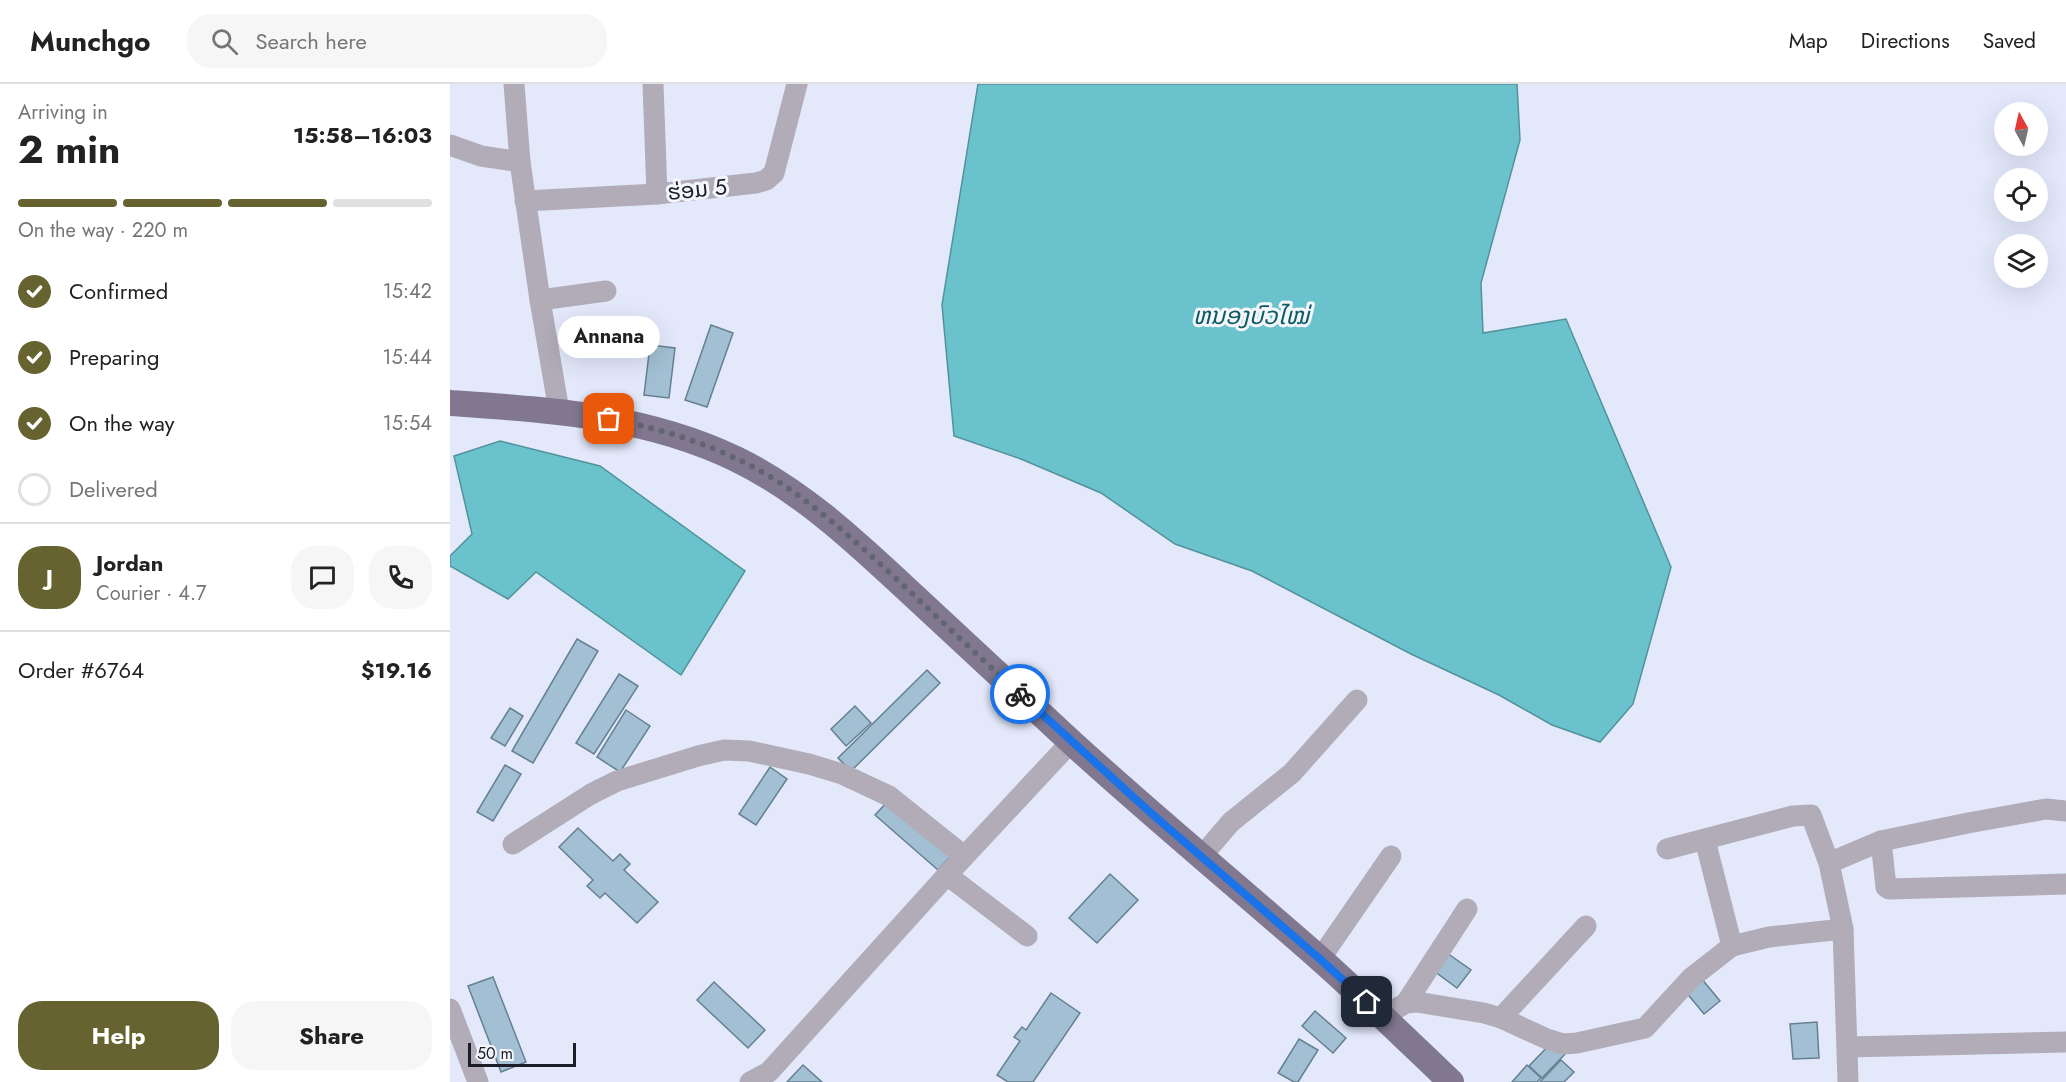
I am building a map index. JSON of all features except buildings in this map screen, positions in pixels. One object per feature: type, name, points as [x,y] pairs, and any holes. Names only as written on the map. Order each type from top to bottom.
[{"type":"main road","points":[[450,403],[560,411],[630,423],[677,435],[735,459],[798,495],[859,545],[1071,742],[1320,959],[1451,1082]]},
{"type":"street","points":[[514,84],[525,201],[560,411]]},
{"type":"street","points":[[653,84],[657,194]]},
{"type":"street","name":"ຮ່ອມ 5","points":[[525,201],[657,194],[766,180],[774,173],[797,84]]},
{"type":"street","points":[[450,145],[482,156],[520,162]]},
{"type":"street","points":[[540,300],[606,291]]},
{"type":"street","points":[[1201,857],[1231,822],[1292,773],[1357,700]]},
{"type":"street","points":[[750,1082],[768,1072],[1071,742]]},
{"type":"street","points":[[513,844],[591,794],[616,781],[698,756],[724,750],[749,750],[842,774],[889,796],[964,856]]},
{"type":"street","points":[[1829,863],[1881,841],[2046,809],[2066,811]]},
{"type":"street","points":[[1667,849],[1793,816],[1811,815],[1829,863],[1843,929],[1848,1082]]},
{"type":"street","points":[[1706,840],[1732,946]]},
{"type":"street","points":[[1881,841],[1886,887],[1889,889],[2066,884]]},
{"type":"street","points":[[1320,959],[1391,856]]},
{"type":"street","points":[[947,875],[1027,936]]},
{"type":"street","points":[[1406,1003],[1467,909]]},
{"type":"street","points":[[1501,1018],[1586,927]]},
{"type":"street","points":[[1382,1017],[1406,1003],[1417,1002],[1484,1013],[1563,1044],[1645,1028],[1690,978],[1732,946],[1769,937],[1843,929]]},
{"type":"street","points":[[450,1009],[478,1082]]},
{"type":"street","points":[[1848,1047],[2066,1042]]},
{"type":"water","name":"ຫນອງບົວໄໝ່","points":[[978,84],[1517,84],[1520,140],[1481,283],[1483,333],[1566,319],[1671,567],[1633,704],[1600,742],[1552,725],[1499,695],[1411,654],[1252,571],[1175,544],[1101,493],[1021,459],[954,436],[942,305]]},
{"type":"water","points":[[500,441],[600,466],[745,571],[681,675],[536,572],[508,599],[450,566],[450,556],[472,534],[454,456]]},
{"type":"way so far","points":[[609,419],[653,427],[705,445],[764,473],[798,495],[859,545],[1020,694]]},
{"type":"place","name":"Annana","points":[[609,419]]},
{"type":"route","points":[[1020,694],[1152,814],[1367,1002]]}]
